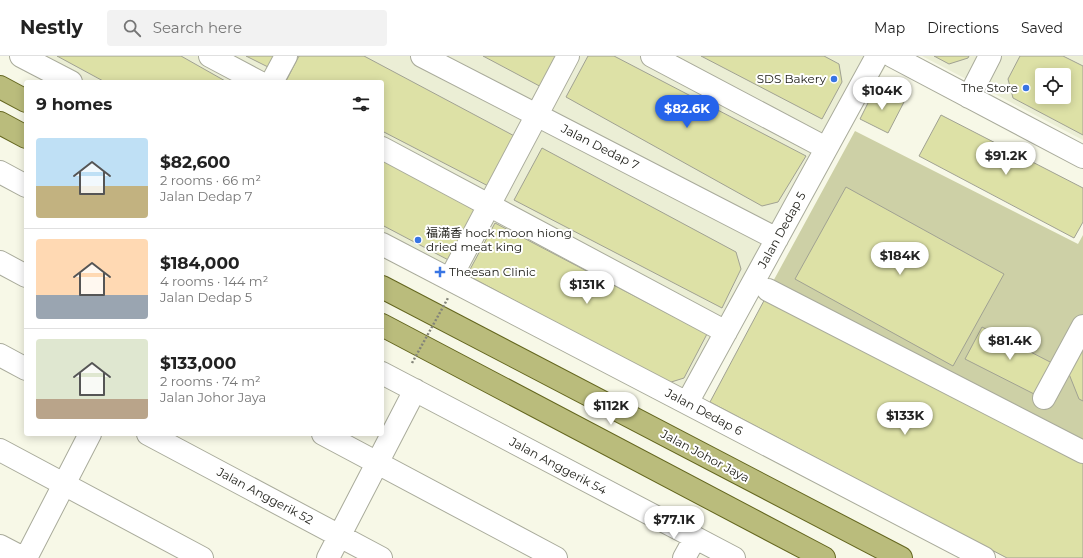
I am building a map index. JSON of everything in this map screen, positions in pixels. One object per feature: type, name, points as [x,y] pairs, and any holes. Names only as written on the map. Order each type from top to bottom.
[{"type":"main road","points":[[0,87],[24,100]]},
{"type":"main road","points":[[0,123],[24,136]]},
{"type":"main road","name":"Jalan Johor Jaya","points":[[384,288],[901,558]]},
{"type":"main road","points":[[384,326],[824,558]]},
{"type":"street","points":[[210,56],[255,80]]},
{"type":"street","points":[[273,80],[286,56]]},
{"type":"street","name":"Jalan Dedap 7","points":[[422,56],[777,239]]},
{"type":"street","points":[[449,289],[489,205],[568,56]]},
{"type":"street","points":[[652,56],[826,148]]},
{"type":"street","name":"Jalan Dedap 5","points":[[687,403],[877,56]]},
{"type":"street","points":[[892,56],[1083,157]]},
{"type":"street","points":[[969,97],[990,56]]},
{"type":"street","points":[[24,57],[67,80]]},
{"type":"street","points":[[384,149],[726,332]]},
{"type":"street","points":[[0,172],[24,185]]},
{"type":"street","name":"Jalan Dedap 6","points":[[384,245],[449,289],[687,403],[984,558]]},
{"type":"street","points":[[0,262],[24,275]]},
{"type":"street","points":[[768,290],[1083,452]]},
{"type":"street","points":[[1044,398],[1083,326]]},
{"type":"street","points":[[0,355],[24,368]]},
{"type":"street","name":"Jalan Anggerik 54","points":[[384,374],[734,558]]},
{"type":"street","points":[[328,558],[415,390]]},
{"type":"street","points":[[0,546],[25,558],[89,436]]},
{"type":"street","name":"Jalan Anggerik 52","points":[[152,436],[381,558]]},
{"type":"street","points":[[327,436],[556,558]]},
{"type":"street","points":[[0,450],[202,558]]},
{"type":"street","points":[[684,558],[695,538]]},
{"type":"path","points":[[412,363],[449,289]]},
{"type":"shaded area","points":[[34,56],[892,56],[686,399],[384,240],[384,80],[80,80]]},
{"type":"shaded area","points":[[922,56],[1083,56],[1083,140]]},
{"type":"green space","points":[[855,131],[1078,244],[1083,235],[1083,452],[770,287]]},
{"type":"building","points":[[57,56],[181,56],[223,80],[101,80]]},
{"type":"building","points":[[246,56],[281,56],[274,70]]},
{"type":"building","points":[[299,56],[364,56],[520,139],[494,189],[384,132],[384,80],[287,80]]},
{"type":"building","points":[[483,56],[564,56],[547,90]]},
{"type":"building","points":[[588,56],[614,56],[806,156],[778,202],[762,206],[566,97]]},
{"type":"building","points":[[701,56],[824,56],[839,64],[842,82],[822,119]]},
{"type":"building","points":[[934,56],[969,56],[968,58],[949,64]]},
{"type":"building","name":"The Store","points":[[1020,56],[1063,56],[1083,66],[1083,135],[1013,98],[1008,79]]},
{"type":"building","points":[[889,94],[904,102],[888,133],[860,119],[872,95]]},
{"type":"building","points":[[941,115],[1083,188],[1083,222],[1074,238],[919,156]]},
{"type":"building","points":[[542,148],[736,252],[741,269],[722,308],[514,200]]},
{"type":"building","points":[[384,161],[482,214],[456,264],[384,226]]},
{"type":"building","points":[[846,187],[1004,274],[953,366],[795,279]]},
{"type":"building","points":[[495,223],[707,334],[684,378],[668,383],[467,275]]},
{"type":"building","points":[[767,295],[1083,461],[1083,558],[1007,558],[710,402]]},
{"type":"building","points":[[982,327],[1054,364],[1038,396],[965,359]]},
{"type":"building","points":[[1083,348],[1083,401],[1079,399],[1069,374]]},
{"type":"place","name":"SDS Bakery","points":[[834,79]]},
{"type":"place","name":"The Store","points":[[1026,88]]},
{"type":"place","name":"福滿香 hock moon hiong dried meat king","points":[[418,240]]},
{"type":"place","name":"Theesan Clinic","points":[[440,272]]}]
